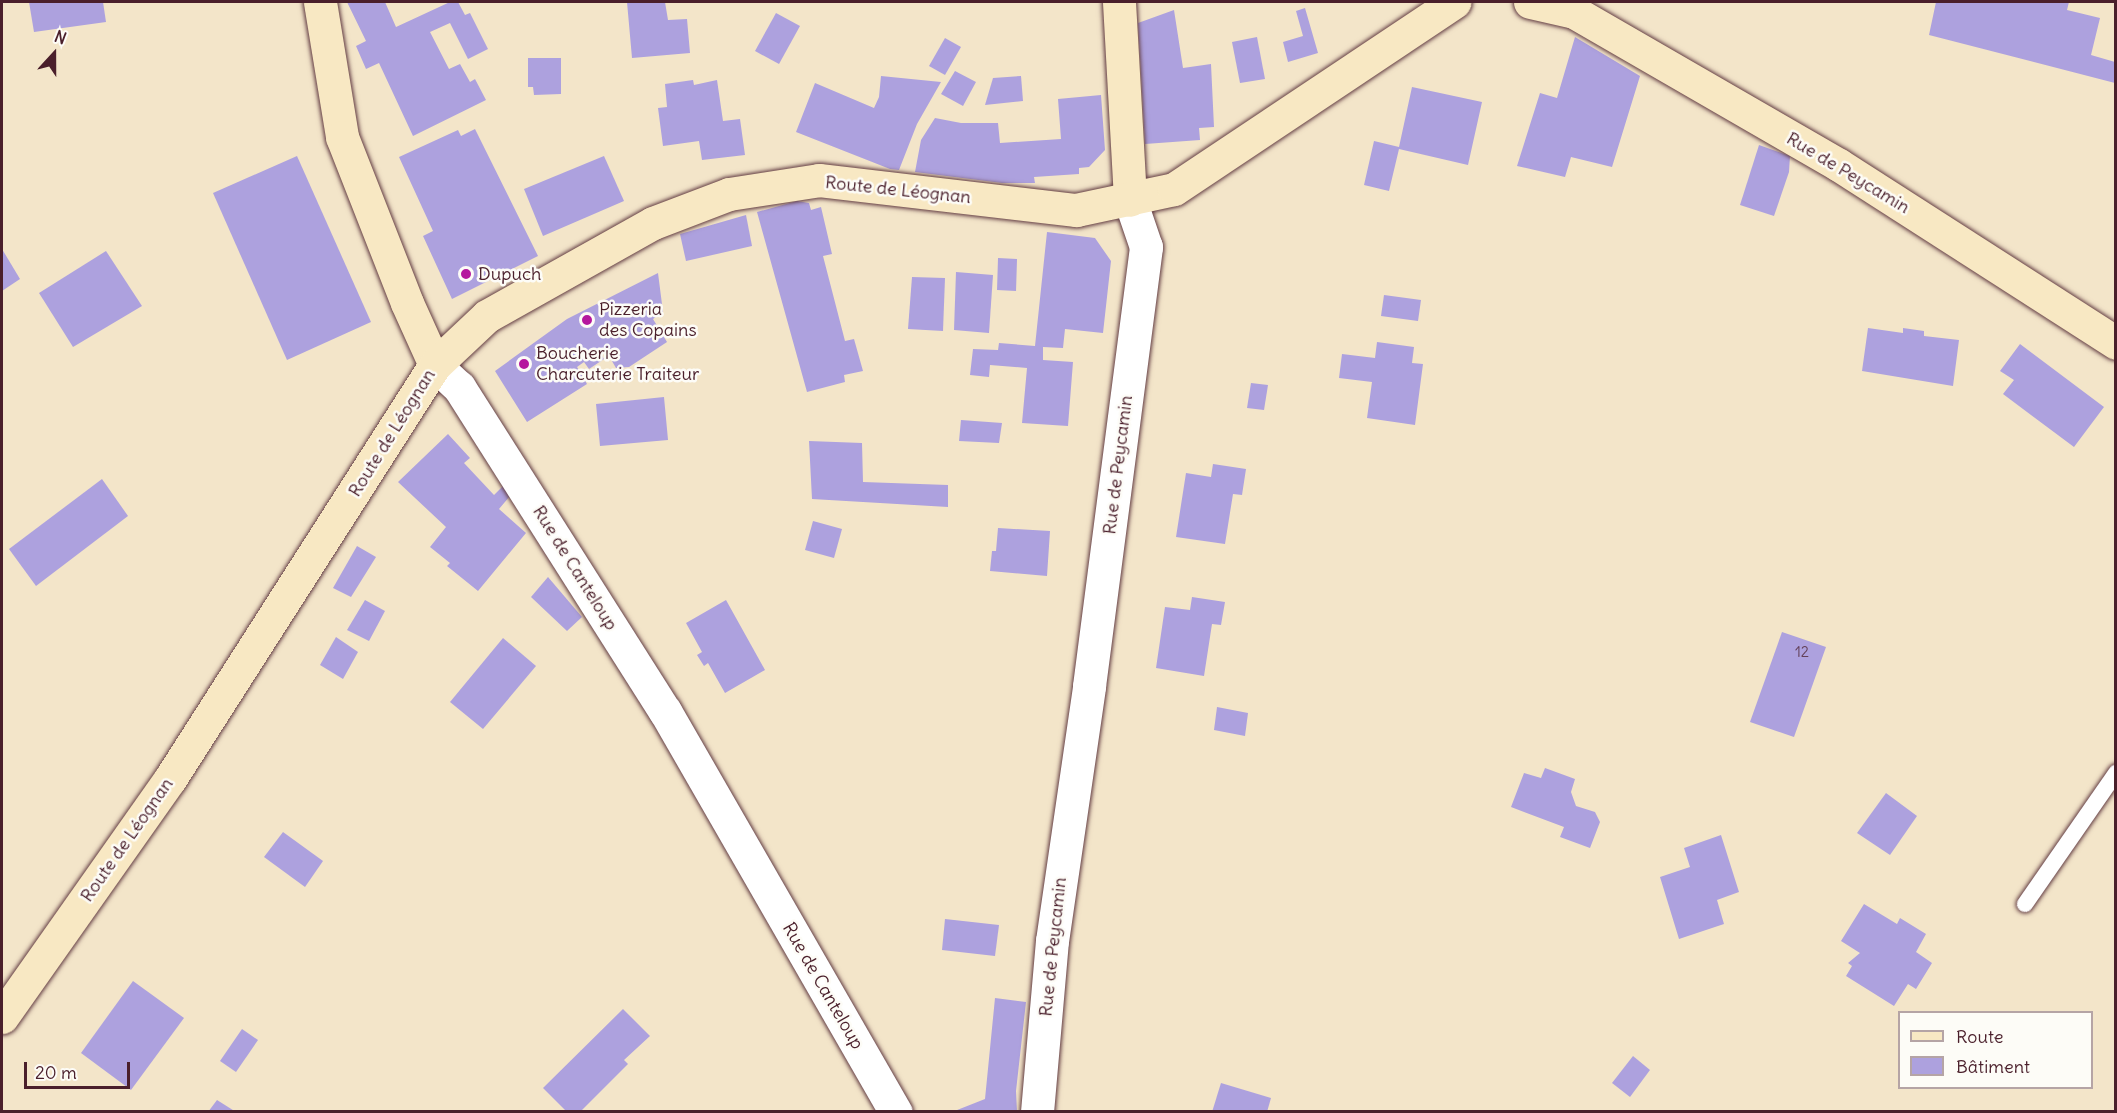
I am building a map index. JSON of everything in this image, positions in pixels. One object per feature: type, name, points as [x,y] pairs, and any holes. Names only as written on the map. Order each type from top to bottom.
[{"type":"street","name":"Rue de Canteloup","points":[[320,2],[342,136],[407,303],[435,364],[459,387],[665,711],[896,1112]]},
{"type":"street","points":[[1119,2],[1130,200],[1174,189],[1454,2]]},
{"type":"street","name":"Rue de Peycamin","points":[[1530,2],[1571,7],[1839,165],[2115,344]]},
{"type":"street","name":"Route de Léognan","points":[[2,1017],[170,779],[435,364],[487,316],[653,223],[729,194],[819,180],[1076,210],[1130,200]]},
{"type":"street","name":"Rue de Peycamin","points":[[1037,1112],[1052,941],[1089,686],[1146,247],[1130,200]]},
{"type":"lane","points":[[2025,904],[2115,773]]},
{"type":"building","points":[[29,2],[103,2],[106,22],[34,32]]},
{"type":"building","points":[[347,2],[385,2],[396,27],[450,2],[458,2],[465,15],[470,13],[488,49],[468,59],[450,23],[430,32],[449,69],[460,64],[470,82],[475,79],[486,100],[413,136],[379,63],[366,69],[356,46],[366,41]]},
{"type":"building","points":[[627,2],[665,2],[668,20],[687,19],[690,53],[632,58]]},
{"type":"building","points":[[1936,2],[2069,2],[2067,10],[2100,18],[2091,55],[2115,62],[2115,83],[1929,35]]},
{"type":"building","points":[[1305,8],[1318,53],[1288,62],[1283,42],[1303,36],[1296,11]]},
{"type":"building","points":[[1174,10],[1183,68],[1211,64],[1214,127],[1199,128],[1200,140],[1145,144],[1138,23]]},
{"type":"building","points":[[776,13],[800,26],[779,64],[755,51]]},
{"type":"building","points":[[1257,37],[1265,79],[1240,83],[1232,42]]},
{"type":"building","points":[[1575,37],[1640,76],[1612,167],[1571,157],[1565,177],[1517,166],[1540,93],[1557,98]]},
{"type":"building","points":[[945,38],[961,47],[945,75],[929,66]]},
{"type":"building","points":[[528,58],[561,58],[561,94],[534,95],[533,87],[528,87]]},
{"type":"building","points":[[955,71],[976,82],[963,106],[941,94]]},
{"type":"building","points":[[881,76],[941,82],[917,124],[899,170],[890,169],[796,132],[815,83],[874,108],[879,97]]},
{"type":"building","points":[[1021,76],[1023,101],[985,105],[993,78]]},
{"type":"building","points":[[693,80],[694,85],[717,80],[723,121],[740,119],[745,155],[702,160],[699,141],[663,146],[658,108],[667,107],[665,84]]},
{"type":"building","points":[[1412,87],[1482,102],[1468,165],[1399,149],[1389,191],[1364,185],[1374,141],[1399,147]]},
{"type":"building","points":[[1101,95],[1105,150],[1089,167],[1079,168],[1079,174],[1034,177],[1035,183],[1002,183],[915,172],[921,140],[935,118],[961,123],[998,123],[1000,143],[1061,139],[1058,99]]},
{"type":"building","points":[[475,129],[538,256],[452,299],[423,236],[433,231],[399,157],[458,130],[461,136]]},
{"type":"building","points":[[1759,145],[1790,156],[1789,172],[1774,216],[1740,205]]},
{"type":"building","points":[[297,156],[371,322],[287,360],[213,193]]},
{"type":"building","points":[[604,156],[624,201],[543,236],[524,189]]},
{"type":"building","points":[[797,201],[809,203],[811,210],[821,207],[832,254],[823,256],[845,341],[854,339],[863,371],[844,375],[845,382],[807,392],[757,212]]},
{"type":"building","points":[[746,215],[752,246],[686,261],[680,234]]},
{"type":"building","points":[[1047,232],[1095,238],[1111,261],[1103,333],[1065,329],[1063,348],[1043,347],[1043,360],[1073,362],[1068,426],[1022,423],[1027,368],[990,365],[989,377],[970,375],[973,349],[998,350],[999,343],[1035,346]]},
{"type":"building","points":[[2,249],[20,279],[2,291]]},
{"type":"building","points":[[106,251],[142,306],[73,347],[39,293]]},
{"type":"building","points":[[998,258],[1017,259],[1016,291],[997,290]]},
{"type":"building","points":[[956,272],[993,275],[989,333],[954,330]]},
{"type":"building","points":[[658,273],[663,312],[653,319],[667,342],[629,367],[616,368],[605,349],[600,352],[604,359],[589,369],[584,362],[577,367],[587,384],[527,422],[495,371],[567,319]]},
{"type":"building","points":[[912,277],[945,278],[943,331],[908,329]]},
{"type":"building","points":[[1384,295],[1421,300],[1418,321],[1381,316]]},
{"type":"building","points":[[1868,328],[1903,333],[1903,328],[1924,331],[1924,336],[1959,340],[1953,386],[1862,371]]},
{"type":"building","points":[[1377,342],[1414,347],[1412,363],[1423,364],[1415,425],[1367,418],[1372,382],[1339,378],[1342,354],[1375,358]]},
{"type":"building","points":[[2020,344],[2104,407],[2074,447],[2003,394],[2014,380],[2000,371]]},
{"type":"building","points":[[1251,383],[1268,385],[1264,410],[1247,408]]},
{"type":"building","points":[[664,397],[668,440],[600,446],[596,404]]},
{"type":"building","points":[[961,420],[1002,423],[999,443],[959,441]]},
{"type":"building","points":[[448,434],[470,458],[464,463],[494,495],[504,485],[510,496],[499,509],[526,533],[478,591],[447,566],[450,563],[430,547],[446,527],[398,482]]},
{"type":"building","points":[[809,441],[862,443],[863,482],[948,485],[948,507],[812,499]]},
{"type":"building","points":[[1213,464],[1246,469],[1242,495],[1233,494],[1225,544],[1176,537],[1186,473],[1211,477]]},
{"type":"building","points":[[102,479],[128,516],[36,586],[9,549]]},
{"type":"building","points":[[813,521],[842,529],[834,558],[805,550]]},
{"type":"building","points":[[998,528],[1050,531],[1047,576],[990,571],[992,551],[996,551]]},
{"type":"building","points":[[357,546],[376,557],[351,597],[333,588]]},
{"type":"building","points":[[548,577],[582,617],[567,631],[531,597]]},
{"type":"building","points":[[1192,597],[1225,602],[1221,625],[1212,624],[1204,676],[1156,668],[1165,607],[1190,610]]},
{"type":"building","points":[[365,600],[385,611],[369,641],[347,630]]},
{"type":"building","points":[[726,600],[765,670],[725,693],[708,663],[704,666],[697,655],[702,652],[686,623]]},
{"type":"building","points":[[1782,632],[1826,647],[1794,737],[1750,722]]},
{"type":"building","points":[[336,637],[358,652],[343,679],[320,665]]},
{"type":"building","points":[[503,638],[536,666],[483,729],[450,702]]},
{"type":"building","points":[[1217,707],[1248,713],[1245,736],[1214,730]]},
{"type":"building","points":[[1545,768],[1575,779],[1571,792],[1576,806],[1595,812],[1600,822],[1590,848],[1560,837],[1564,827],[1511,807],[1524,773],[1541,778]]},
{"type":"building","points":[[1886,793],[1917,816],[1890,855],[1857,833]]},
{"type":"building","points":[[283,832],[323,861],[305,887],[264,857]]},
{"type":"building","points":[[1721,835],[1739,892],[1717,900],[1724,924],[1679,939],[1660,877],[1690,867],[1684,848]]},
{"type":"building","points":[[1864,904],[1897,924],[1900,918],[1926,934],[1916,952],[1932,963],[1916,989],[1908,984],[1894,1006],[1846,976],[1852,966],[1848,963],[1860,953],[1841,941]]},
{"type":"building","points":[[945,919],[999,925],[995,956],[942,950]]},
{"type":"building","points":[[133,981],[184,1018],[131,1090],[81,1053]]},
{"type":"building","points":[[995,998],[1026,1002],[1016,1091],[1017,1112],[952,1112],[985,1099]]},
{"type":"building","points":[[623,1009],[650,1036],[624,1060],[628,1064],[580,1112],[567,1112],[543,1088]]},
{"type":"building","points":[[242,1029],[258,1040],[236,1072],[220,1061]]},
{"type":"building","points":[[1633,1056],[1650,1070],[1630,1097],[1612,1083]]},
{"type":"building","points":[[1221,1083],[1271,1098],[1267,1112],[1212,1112]]},
{"type":"building","points":[[217,1100],[236,1112],[208,1112]]},
{"type":"place","name":"Dupuch","points":[[466,274]]},
{"type":"place","name":"Pizzeria des Copains","points":[[587,320]]},
{"type":"place","name":"Boucherie Charcuterie Traiteur","points":[[524,364]]}]
